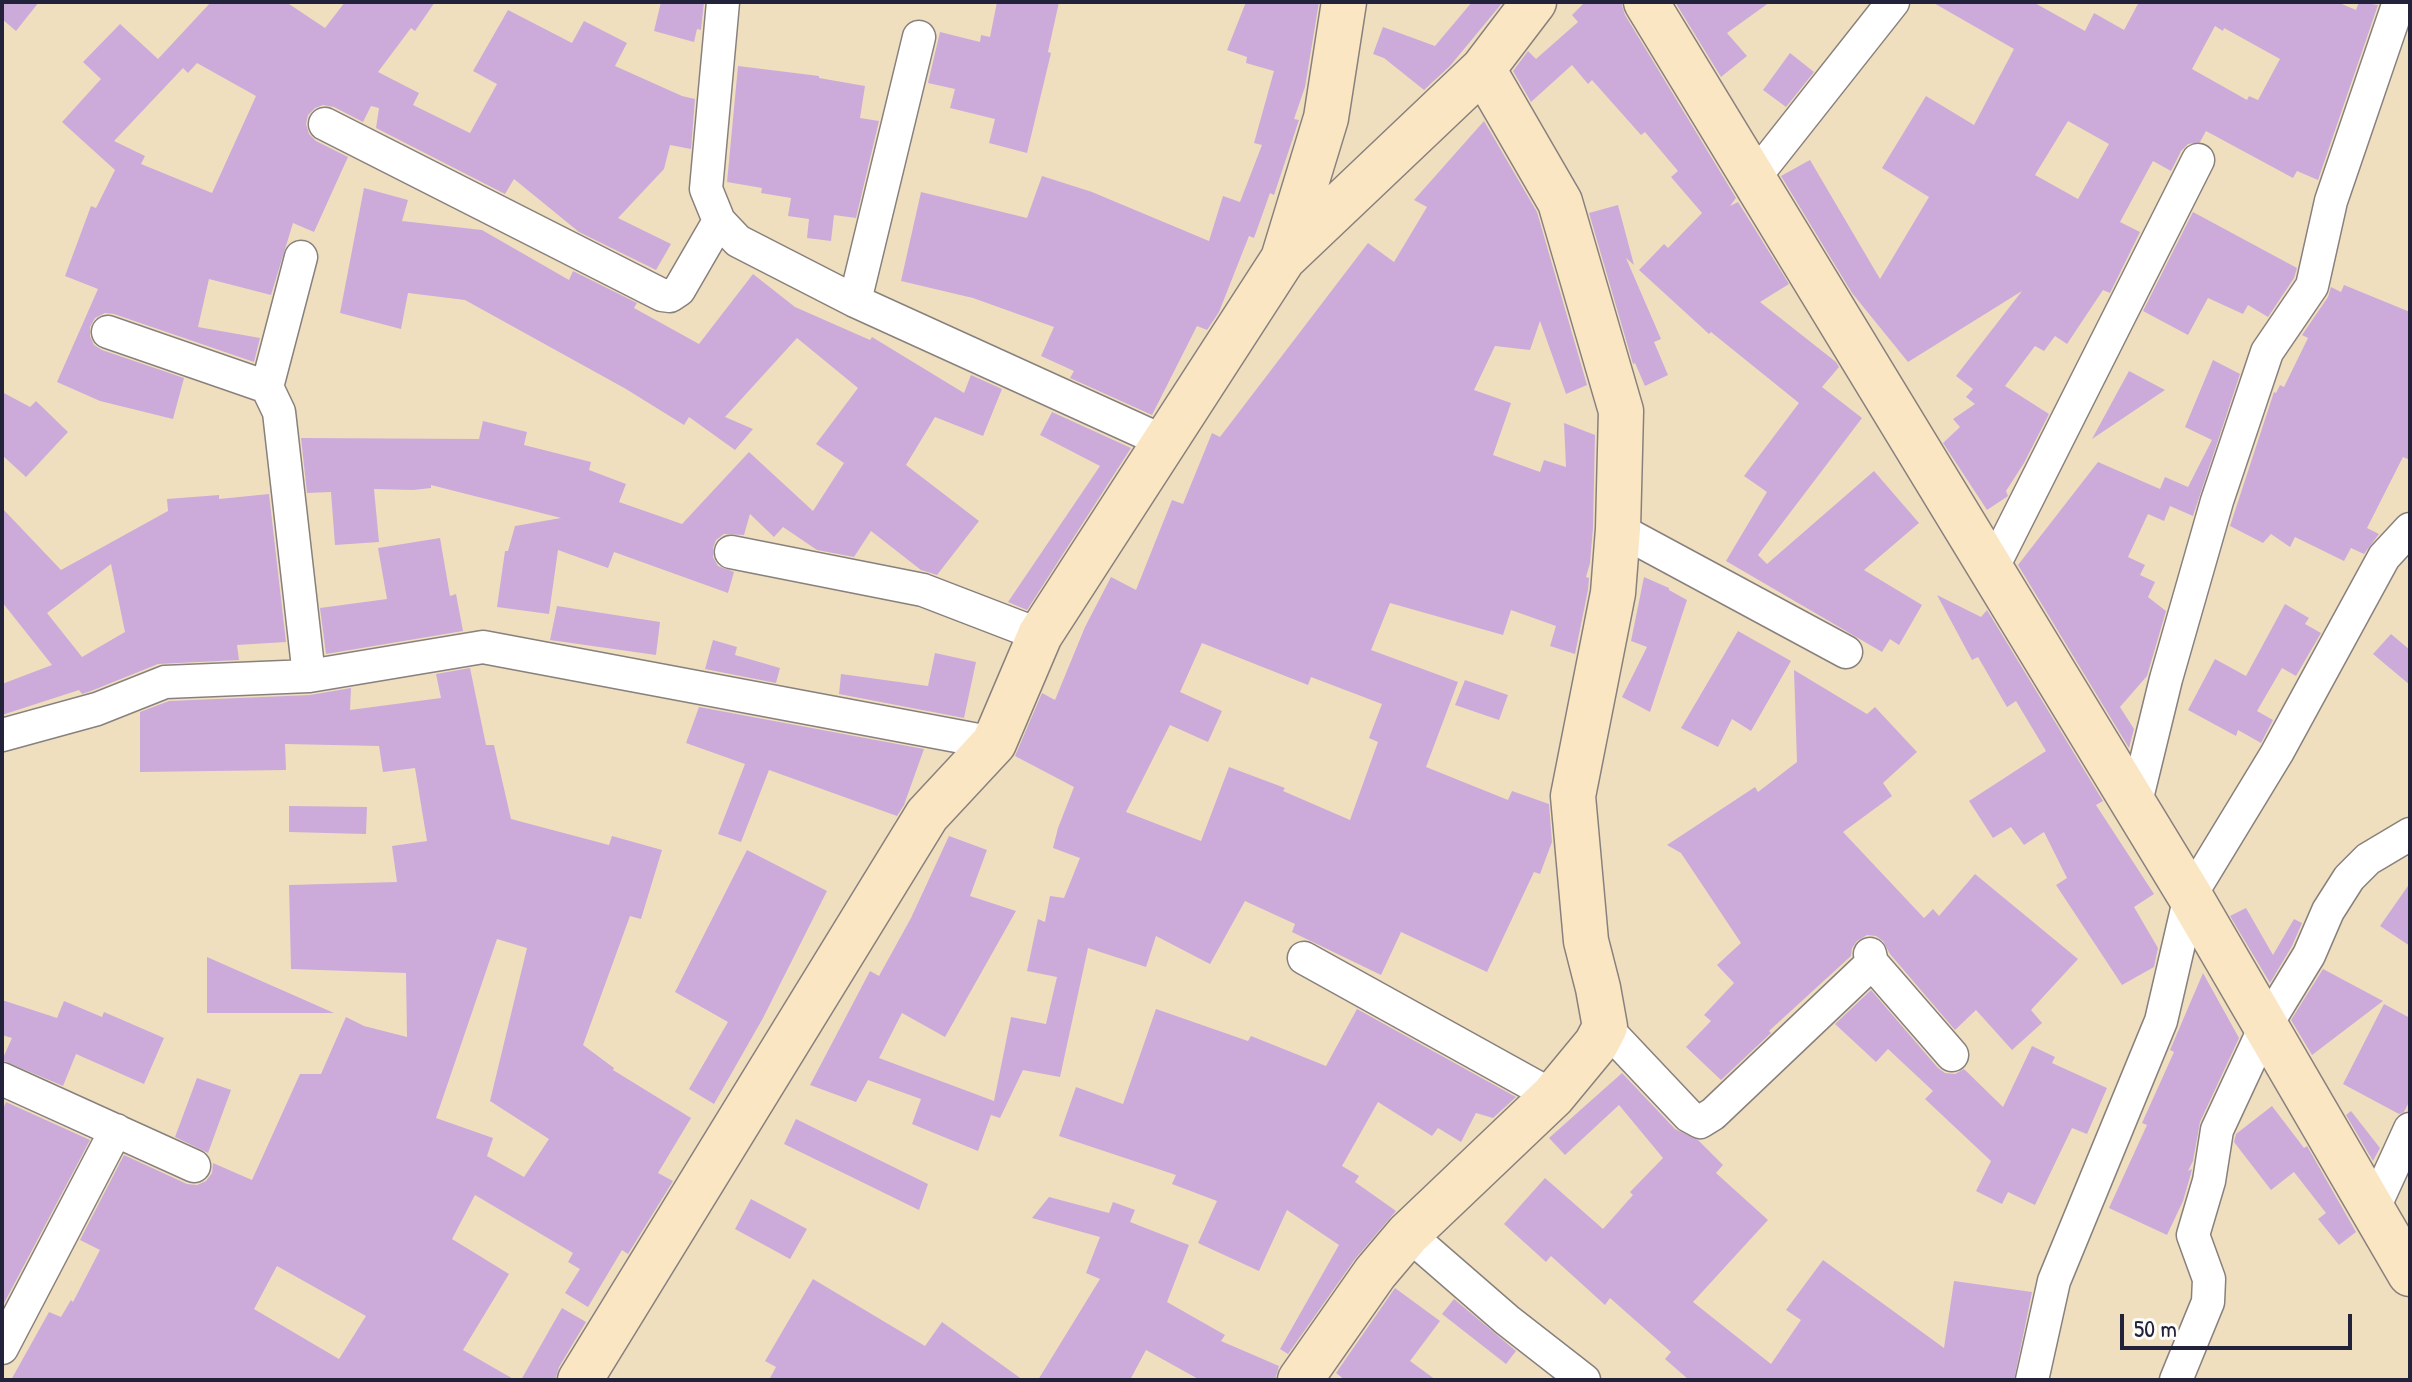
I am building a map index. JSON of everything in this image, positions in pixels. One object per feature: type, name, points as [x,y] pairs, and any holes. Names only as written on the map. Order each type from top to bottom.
[{"type":"street","points":[[723,2],[706,189],[719,221],[738,241],[855,301],[1165,442]]},
{"type":"street","points":[[1283,259],[1326,118],[1344,2]]},
{"type":"street","points":[[580,1380],[927,815],[994,743],[1040,635],[1283,259],[1483,69],[1534,2]]},
{"type":"street","points":[[1646,2],[2190,896],[2410,1274]]},
{"type":"street","points":[[1754,178],[1893,2]]},
{"type":"street","points":[[2135,806],[2166,679],[2217,501],[2267,352],[2312,286],[2331,201],[2399,2]]},
{"type":"street","points":[[855,301],[919,37]]},
{"type":"street","points":[[1483,69],[1560,202],[1621,411],[1613,593],[1573,796],[1586,941],[1605,1027],[1689,1116],[1700,1122],[1713,1114],[1871,959],[1952,1055]]},
{"type":"street","points":[[325,124],[662,295],[670,296],[679,290],[719,221]]},
{"type":"street","points":[[1992,569],[2198,160]]},
{"type":"street","points":[[301,257],[267,387],[279,412],[309,676]]},
{"type":"street","points":[[108,332],[267,387]]},
{"type":"street","points":[[1618,529],[1846,652]]},
{"type":"street","points":[[2032,1380],[2054,1281],[2161,1021],[2190,896],[2277,753],[2384,557],[2410,529]]},
{"type":"street","points":[[731,552],[923,590],[1040,635]]},
{"type":"street","points":[[2,735],[97,709],[165,682],[309,676],[483,647],[994,743]]},
{"type":"street","points":[[2176,1380],[2208,1302],[2209,1279],[2193,1235],[2209,1181],[2217,1130],[2265,1027],[2309,955],[2328,911],[2349,878],[2368,859],[2410,834]]},
{"type":"street","points":[[1304,958],[1553,1096]]},
{"type":"street","points":[[1300,1380],[1375,1273],[1408,1234],[1553,1096],[1596,1044],[1605,1027]]},
{"type":"street","points":[[2,1079],[194,1166]]},
{"type":"street","points":[[2373,1210],[2410,1129]]},
{"type":"street","points":[[2,1348],[116,1130]]},
{"type":"street","points":[[1408,1234],[1507,1320],[1584,1380]]},
{"type":"building","points":[[2,2],[39,2],[16,31],[2,19]]},
{"type":"building","points":[[211,2],[286,2],[325,28],[345,2],[435,2],[415,31],[411,28],[378,72],[419,93],[413,105],[470,133],[497,84],[473,71],[508,10],[572,43],[584,21],[627,43],[615,66],[695,99],[691,149],[670,145],[664,169],[618,218],[671,244],[656,270],[579,232],[514,179],[505,194],[376,128],[379,108],[371,106],[363,122],[334,107],[323,105],[308,115],[306,124],[309,134],[316,141],[348,157],[314,232],[293,223],[271,295],[209,279],[198,327],[260,338],[254,362],[105,313],[95,318],[90,327],[94,345],[184,378],[173,419],[100,401],[57,382],[98,289],[65,276],[91,206],[96,208],[115,170],[62,122],[101,79],[83,62],[120,24],[158,59]],"holes":[[[197,63],[256,96],[212,193],[141,164],[145,156],[114,141],[183,68],[188,73]]]},
{"type":"building","points":[[661,2],[704,2],[701,30],[697,29],[694,42],[654,31]]},
{"type":"building","points":[[997,2],[1059,2],[1048,52],[1051,53],[1027,153],[989,143],[995,119],[950,108],[955,89],[928,83],[940,32],[980,42],[981,35],[990,37]]},
{"type":"building","points":[[1246,2],[1319,2],[1305,87],[1294,119],[1299,120],[1274,195],[1270,193],[1254,238],[1249,236],[1219,312],[1207,330],[1197,326],[1152,415],[1070,378],[1074,371],[1041,356],[1054,327],[973,298],[901,281],[921,192],[1027,218],[1042,176],[1092,192],[1209,241],[1223,196],[1240,202],[1262,145],[1254,143],[1274,71],[1246,63],[1247,57],[1227,50]]},
{"type":"building","points":[[1472,2],[1503,2],[1450,66],[1424,90],[1384,58],[1373,54],[1383,27],[1435,46]]},
{"type":"building","points":[[1585,2],[1621,2],[1625,15],[1736,198],[1730,206],[1738,202],[1789,284],[1760,302],[1836,362],[1839,367],[1822,387],[1862,418],[1758,555],[1767,564],[1874,471],[1919,523],[1864,570],[1922,605],[1899,645],[1890,639],[1882,652],[1726,561],[1767,492],[1744,476],[1799,403],[1711,332],[1709,334],[1639,270],[1664,244],[1668,248],[1702,213],[1671,177],[1678,171],[1645,132],[1641,135],[1592,80],[1588,84],[1572,65],[1531,102],[1513,71],[1528,51],[1536,59],[1578,22],[1572,15]]},
{"type":"building","points":[[1675,2],[1770,2],[1727,33],[1747,56],[1721,77]]},
{"type":"building","points":[[1932,2],[2033,2],[2085,31],[2094,13],[2124,30],[2139,2],[2337,2],[2356,10],[2359,2],[2378,5],[2318,180],[2297,171],[2293,178],[2206,131],[2200,142],[2188,144],[2181,151],[2171,171],[2153,161],[2120,222],[2140,232],[2110,293],[2103,290],[2067,344],[2055,336],[2044,351],[2035,346],[2005,386],[2049,414],[2006,491],[2008,496],[1987,510],[1943,443],[1960,427],[1953,419],[1975,404],[1966,397],[1973,389],[1956,376],[2022,291],[1908,362],[1852,293],[1781,176],[1810,160],[1880,279],[1929,197],[1882,168],[1926,96],[1974,125],[2014,49]],"holes":[[[2215,26],[2280,59],[2258,100],[2249,96],[2247,100],[2192,69]],[[2068,121],[2109,144],[2078,199],[2035,175]]]},
{"type":"building","points":[[1790,53],[1814,72],[1786,107],[1763,90]]},
{"type":"building","points":[[738,66],[819,76],[865,86],[860,118],[879,121],[856,218],[834,215],[831,241],[807,238],[809,219],[788,216],[791,198],[761,193],[762,188],[727,182]]},
{"type":"building","points":[[1484,121],[1537,212],[1587,385],[1566,394],[1540,321],[1530,350],[1495,346],[1474,390],[1511,403],[1493,455],[1540,472],[1544,460],[1566,467],[1564,423],[1595,435],[1593,528],[1586,577],[1589,578],[1588,590],[1575,654],[1550,646],[1556,626],[1511,610],[1503,635],[1390,603],[1371,650],[1458,682],[1426,767],[1508,800],[1512,791],[1549,804],[1552,842],[1540,874],[1534,872],[1487,972],[1401,932],[1381,975],[1292,932],[1295,924],[1245,901],[1210,964],[1156,936],[1146,967],[1088,948],[1060,1077],[1023,1070],[1000,1118],[991,1115],[978,1151],[912,1124],[921,1099],[868,1080],[856,1102],[810,1085],[870,971],[879,976],[911,918],[949,836],[987,850],[970,896],[1016,911],[945,1037],[902,1013],[879,1058],[994,1101],[1011,1017],[1046,1024],[1057,977],[1027,971],[1038,919],[1045,922],[1050,896],[1064,898],[1080,858],[1053,848],[1074,787],[1015,756],[1042,693],[1055,700],[1085,627],[1111,577],[1136,590],[1172,500],[1183,504],[1212,433],[1220,437],[1368,243],[1394,262],[1427,207],[1414,200]],"holes":[[[1202,643],[1308,685],[1311,677],[1382,704],[1369,738],[1378,742],[1350,820],[1283,791],[1285,788],[1229,767],[1201,841],[1126,812],[1170,725],[1208,742],[1222,711],[1180,692]]]},
{"type":"building","points":[[364,188],[408,200],[402,221],[482,230],[569,280],[573,271],[637,303],[634,308],[699,344],[753,274],[795,307],[870,340],[872,337],[964,393],[971,375],[1002,389],[983,436],[935,417],[906,465],[979,521],[937,575],[921,570],[871,531],[854,557],[817,550],[783,527],[774,537],[750,514],[744,535],[724,534],[716,540],[713,548],[713,557],[718,566],[734,572],[728,593],[614,552],[608,568],[558,550],[549,614],[497,607],[505,551],[508,551],[515,526],[561,518],[431,485],[431,488],[413,490],[374,489],[379,542],[335,545],[331,492],[307,493],[301,438],[479,439],[483,421],[527,432],[524,445],[591,462],[589,470],[626,484],[619,502],[682,524],[749,452],[813,511],[844,463],[816,444],[858,388],[797,338],[725,417],[753,429],[735,450],[689,417],[684,425],[626,389],[465,300],[408,293],[401,329],[340,313]]},
{"type":"building","points":[[1618,205],[1634,265],[1626,258],[1661,339],[1654,342],[1668,375],[1645,386],[1633,364],[1589,213]]},
{"type":"building","points":[[2193,212],[2297,268],[2294,278],[2268,317],[2248,305],[2243,314],[2208,298],[2188,335],[2143,311]]},
{"type":"building","points":[[2344,285],[2410,312],[2410,460],[2403,457],[2367,528],[2379,534],[2364,554],[2351,548],[2344,561],[2295,537],[2290,547],[2271,534],[2263,543],[2230,526],[2274,392],[2280,385],[2284,387],[2308,338],[2302,335],[2328,297],[2331,287],[2341,292]]},
{"type":"building","points":[[2213,360],[2240,374],[2193,516],[2170,506],[2164,521],[2148,514],[2128,557],[2145,565],[2140,575],[2155,582],[2148,597],[2166,611],[2147,676],[2120,707],[2134,729],[2129,748],[2018,565],[2098,462],[2160,489],[2165,477],[2188,487],[2212,440],[2185,427]]},
{"type":"building","points":[[2129,371],[2165,390],[2092,439]]},
{"type":"building","points":[[2,392],[30,407],[36,401],[68,432],[26,477],[2,455]]},
{"type":"building","points":[[1052,412],[1131,448],[1027,610],[1008,602],[1100,466],[1040,435]]},
{"type":"building","points":[[269,494],[286,642],[237,645],[239,660],[158,664],[82,694],[79,690],[2,715],[2,684],[52,665],[2,602],[2,508],[61,570],[168,511],[167,499],[219,495],[219,499]],"holes":[[[111,564],[125,632],[82,657],[47,613]]]},
{"type":"building","points":[[440,538],[450,596],[456,594],[463,631],[326,654],[320,608],[387,599],[378,548]]},
{"type":"building","points":[[1644,577],[1687,600],[1650,712],[1622,697],[1647,647],[1631,641]]},
{"type":"building","points":[[1937,595],[1981,617],[1987,610],[2103,801],[2096,805],[2154,894],[2134,907],[2158,948],[2154,967],[2122,985],[2056,885],[2067,878],[2044,832],[2024,845],[2011,827],[1993,838],[1969,801],[2046,751],[2016,701],[2007,707],[1978,657],[1972,660]]},
{"type":"building","points":[[2285,604],[2309,618],[2305,624],[2321,633],[2296,676],[2282,668],[2257,711],[2273,720],[2261,743],[2238,730],[2236,736],[2188,710],[2215,659],[2246,676]]},
{"type":"building","points":[[557,606],[660,622],[656,655],[550,640]]},
{"type":"building","points":[[1738,631],[1791,661],[1751,731],[1732,719],[1718,747],[1681,728]]},
{"type":"building","points":[[2391,634],[2410,650],[2410,685],[2373,654]]},
{"type":"building","points":[[713,640],[737,647],[735,655],[780,668],[776,683],[705,669]]},
{"type":"building","points":[[935,653],[976,662],[964,718],[839,694],[841,674],[928,686]]},
{"type":"building","points":[[470,668],[486,745],[494,745],[511,819],[609,845],[612,836],[662,850],[641,919],[630,916],[583,1045],[613,1070],[691,1118],[658,1173],[673,1181],[628,1254],[622,1250],[588,1307],[565,1293],[580,1269],[568,1262],[573,1253],[475,1195],[452,1239],[509,1274],[463,1350],[515,1380],[11,1380],[49,1312],[61,1317],[71,1300],[73,1302],[100,1250],[80,1240],[124,1155],[187,1184],[197,1185],[206,1181],[212,1173],[213,1163],[252,1180],[300,1074],[321,1074],[346,1017],[364,1026],[407,1037],[406,973],[291,969],[289,885],[397,882],[392,846],[427,841],[415,768],[383,772],[379,746],[285,744],[286,770],[140,772],[140,712],[169,701],[310,695],[351,688],[350,710],[441,698],[436,674]],"holes":[[[497,939],[527,948],[490,1101],[549,1139],[524,1177],[487,1156],[493,1138],[436,1118]],[[277,1266],[366,1316],[339,1359],[254,1309]]]},
{"type":"building","points":[[1794,670],[1867,714],[1875,707],[1917,752],[1883,783],[1892,796],[1843,832],[1924,918],[1933,909],[1939,916],[1975,874],[2078,959],[2031,1010],[2042,1023],[2012,1050],[1976,1010],[1955,1030],[1890,954],[1883,941],[1867,935],[1857,941],[1851,956],[1721,1080],[1686,1047],[1711,1021],[1704,1015],[1734,983],[1717,965],[1741,943],[1681,853],[1667,845],[1755,787],[1758,792],[1797,762]]},
{"type":"building","points":[[1465,680],[1508,695],[1499,720],[1455,705]]},
{"type":"building","points":[[699,707],[924,749],[897,816],[769,770],[741,842],[718,834],[745,764],[686,743]]},
{"type":"building","points":[[289,806],[367,807],[366,834],[289,832]]},
{"type":"building","points":[[747,850],[827,891],[763,1018],[714,1104],[689,1089],[728,1022],[675,992]]},
{"type":"building","points":[[2410,883],[2410,946],[2380,926]]},
{"type":"building","points":[[2246,908],[2273,955],[2294,919],[2302,923],[2270,983],[2230,916]]},
{"type":"building","points":[[207,957],[334,1013],[207,1013]]},
{"type":"building","points":[[2323,969],[2383,1001],[2312,1055],[2291,1020]]},
{"type":"building","points":[[2203,973],[2239,1038],[2200,1122],[2183,1201],[2167,1235],[2109,1208],[2147,1125],[2142,1123],[2174,1052],[2170,1050]]},
{"type":"building","points":[[1871,990],[1938,1068],[1955,1074],[1964,1069],[2003,1107],[2032,1046],[2055,1057],[2052,1063],[2107,1088],[2087,1134],[2072,1128],[2035,1205],[2008,1192],[2002,1204],[1976,1191],[1991,1161],[1925,1099],[1933,1091],[1888,1049],[1876,1062],[1835,1024]]},
{"type":"building","points":[[2,1000],[57,1018],[64,1001],[102,1017],[104,1012],[164,1038],[144,1084],[76,1054],[63,1086],[2,1060],[12,1038],[2,1035]]},
{"type":"building","points":[[2384,1004],[2410,1018],[2410,1100],[2404,1112],[2399,1114],[2343,1084]]},
{"type":"building","points":[[1156,1009],[1248,1041],[1251,1036],[1326,1066],[1357,1009],[1516,1097],[1493,1118],[1476,1113],[1461,1142],[1438,1128],[1432,1136],[1378,1102],[1342,1166],[1359,1176],[1355,1182],[1396,1211],[1355,1259],[1288,1354],[1280,1349],[1339,1245],[1287,1210],[1259,1271],[1198,1243],[1217,1201],[1172,1184],[1176,1175],[1059,1136],[1076,1087],[1123,1104]]},
{"type":"building","points":[[1622,1073],[1675,1129],[1698,1140],[1723,1165],[1716,1173],[1768,1220],[1693,1302],[1771,1364],[1801,1320],[1786,1310],[1823,1260],[1944,1348],[1954,1281],[2032,1292],[2014,1380],[1689,1380],[1665,1359],[1671,1352],[1610,1298],[1605,1305],[1551,1256],[1546,1262],[1504,1224],[1545,1178],[1603,1229],[1633,1195],[1630,1192],[1663,1158],[1619,1105],[1565,1155],[1549,1138]]},
{"type":"building","points":[[197,1078],[231,1090],[208,1153],[175,1137]]},
{"type":"building","points":[[6,1102],[90,1140],[2,1307],[2,1111]]},
{"type":"building","points":[[2272,1106],[2304,1148],[2307,1146],[2356,1232],[2339,1245],[2318,1219],[2326,1213],[2294,1172],[2271,1190],[2234,1142],[2236,1134]]},
{"type":"building","points":[[2351,1111],[2380,1148],[2373,1161],[2346,1115]]},
{"type":"building","points":[[796,1119],[928,1184],[919,1210],[784,1144]]},
{"type":"building","points":[[1049,1197],[1109,1213],[1113,1202],[1135,1210],[1130,1222],[1189,1245],[1167,1302],[1225,1335],[1221,1341],[1279,1366],[1275,1380],[1200,1380],[1146,1350],[1130,1380],[1038,1380],[1100,1279],[1086,1273],[1100,1237],[1032,1218]]},
{"type":"building","points":[[751,1199],[807,1229],[790,1259],[735,1229]]},
{"type":"building","points":[[813,1279],[925,1346],[942,1322],[1023,1380],[769,1380],[776,1367],[765,1361]]},
{"type":"building","points":[[1395,1288],[1440,1321],[1410,1361],[1436,1380],[1345,1380],[1336,1373]]},
{"type":"building","points":[[1454,1299],[1516,1351],[1506,1364],[1442,1314]]},
{"type":"building","points":[[562,1308],[586,1322],[559,1367],[555,1380],[521,1380]]}]
